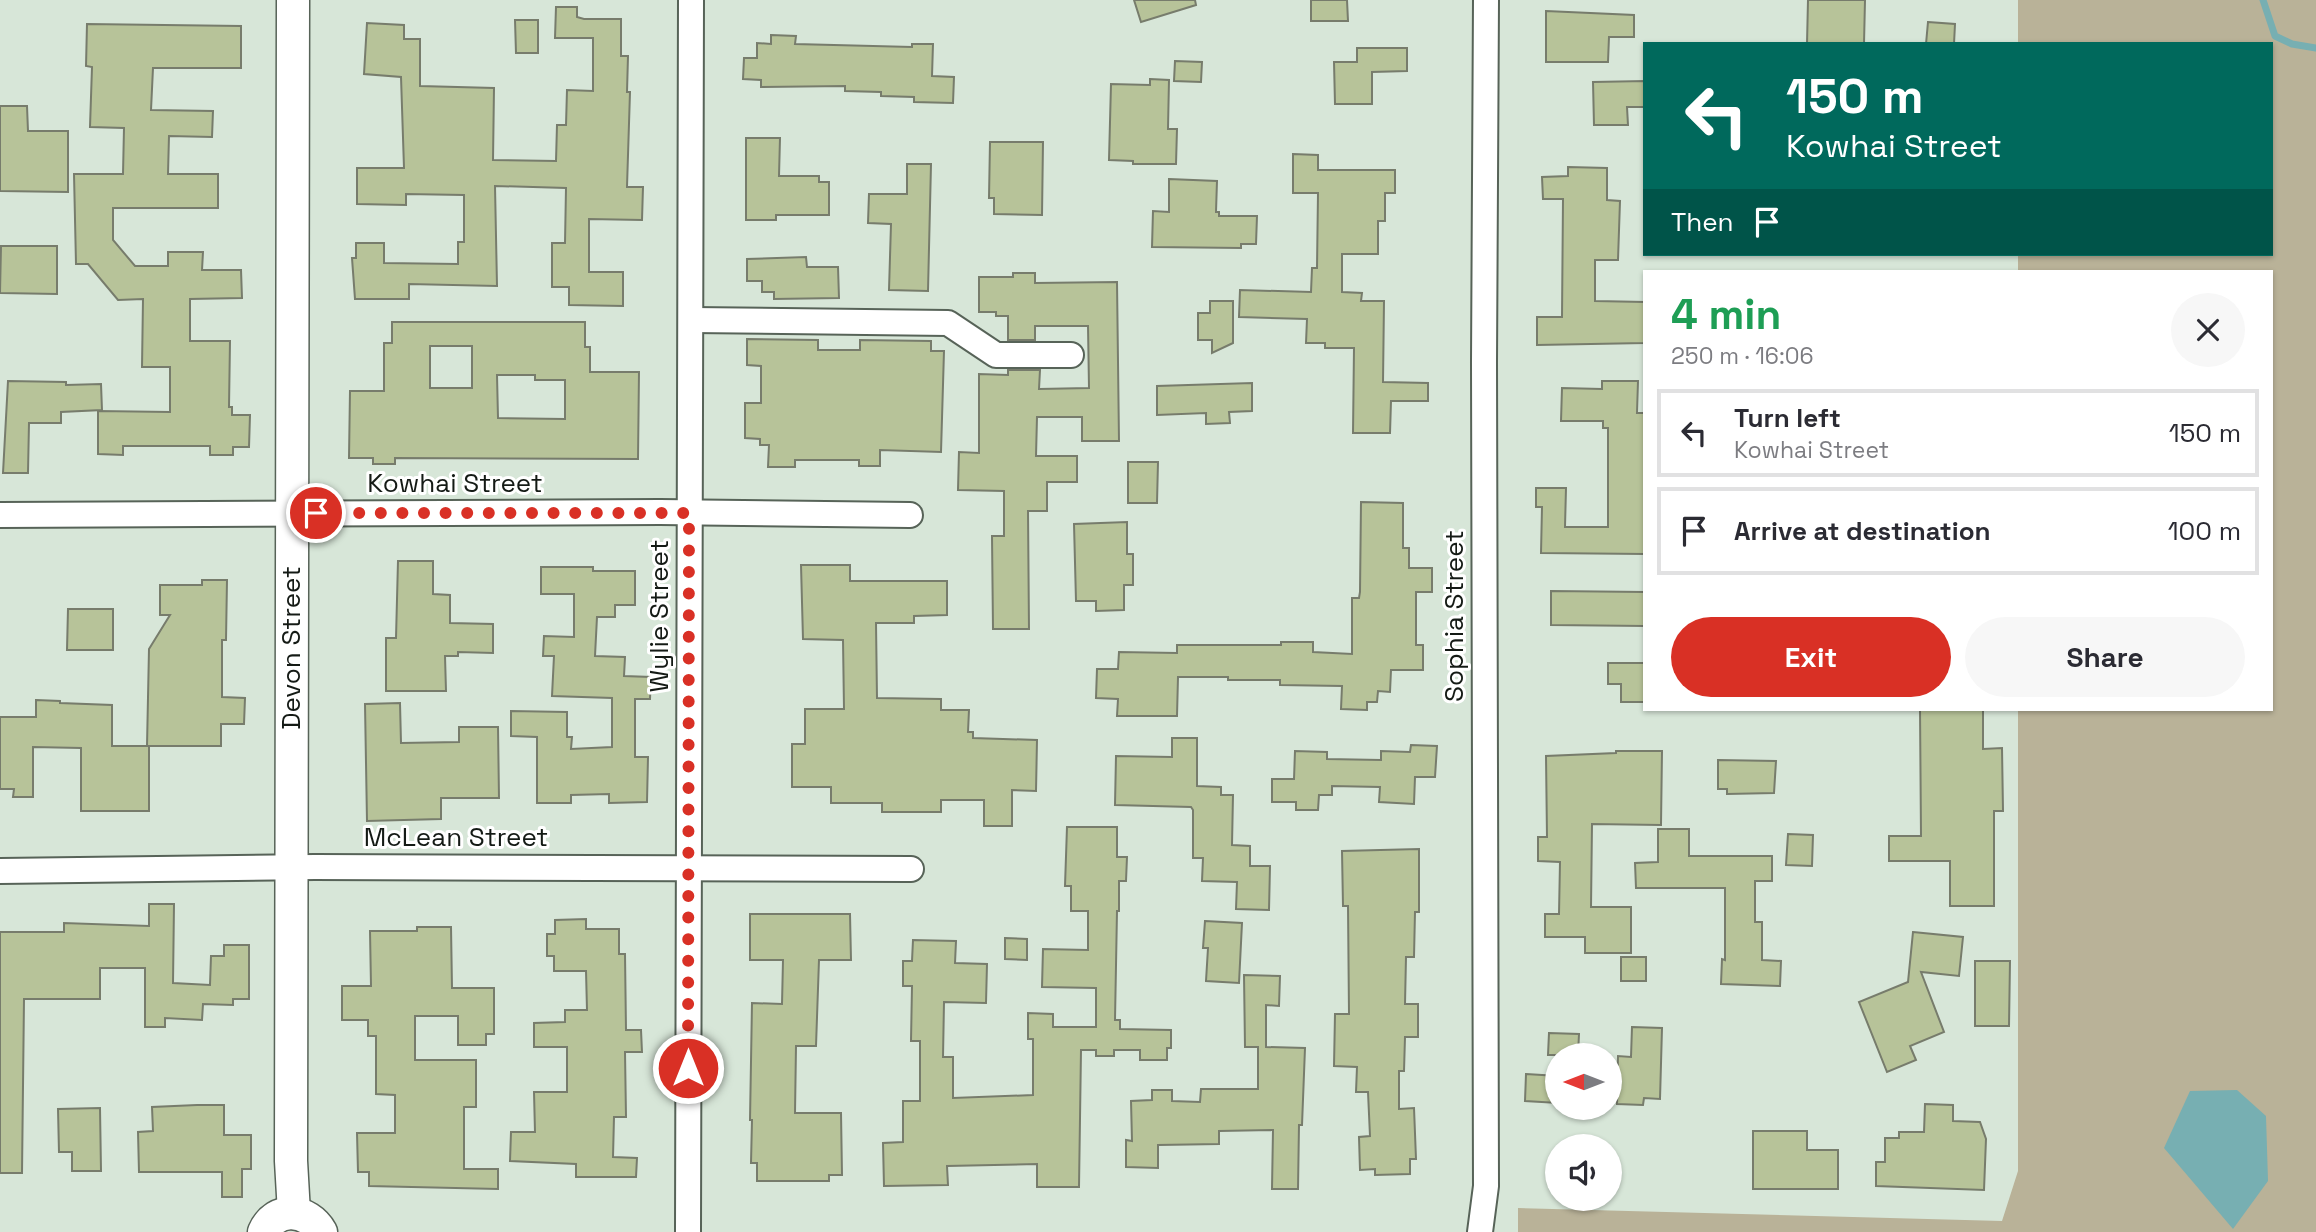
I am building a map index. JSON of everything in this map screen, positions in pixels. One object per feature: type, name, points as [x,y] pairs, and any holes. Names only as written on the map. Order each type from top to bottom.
[{"type":"main road","name":"Devon Street","points":[[293,0],[291,1161],[294,1213]]},
{"type":"main road","points":[[264,1232],[279,1215],[294,1213],[308,1217],[321,1232]]},
{"type":"street","name":"Wylie Street","points":[[688,1232],[691,0]]},
{"type":"street","name":"Sophia Street","points":[[1480,1232],[1486,1186],[1483,363],[1486,0]]},
{"type":"street","points":[[692,320],[948,323],[996,355],[1071,355]]},
{"type":"street","name":"Kowhai Street","points":[[0,515],[910,515]]},
{"type":"street","name":"McLean Street","points":[[0,871],[291,867],[911,869]]},
{"type":"shaded area","points":[[2018,0],[2316,0],[2316,1232],[1518,1232],[1518,1208],[1545,1209],[1545,1211],[2002,1221],[2018,1171],[2018,711],[2273,711],[2273,270],[2018,270],[2018,256],[2273,256],[2273,42],[2018,42]]},
{"type":"water","points":[[2237,1090],[2266,1116],[2268,1181],[2233,1229],[2164,1148],[2190,1091]]},
{"type":"building","points":[[1134,0],[1195,0],[1196,5],[1141,22]]},
{"type":"building","points":[[1311,0],[1347,0],[1348,21],[1311,21]]},
{"type":"building","points":[[1808,0],[1865,0],[1864,42],[1807,42]]},
{"type":"building","points":[[556,7],[577,7],[577,17],[584,19],[621,19],[621,56],[628,56],[627,92],[630,92],[627,187],[643,187],[642,220],[589,219],[589,272],[623,272],[623,306],[569,305],[569,287],[552,287],[552,243],[565,243],[566,188],[495,186],[497,286],[409,284],[409,299],[355,299],[352,258],[356,258],[356,243],[384,243],[384,263],[458,264],[458,242],[464,242],[464,195],[406,194],[406,205],[357,204],[357,168],[404,168],[401,77],[364,74],[367,23],[404,25],[404,39],[420,39],[420,86],[494,88],[493,160],[556,161],[557,125],[566,125],[567,90],[593,91],[593,38],[555,38]]},
{"type":"building","points":[[1546,11],[1634,15],[1634,37],[1609,37],[1608,62],[1546,62]]},
{"type":"building","points":[[515,20],[538,20],[538,53],[516,53]]},
{"type":"building","points":[[1928,22],[1955,24],[1954,42],[1926,42]]},
{"type":"building","points":[[87,24],[241,26],[241,68],[153,68],[151,110],[213,111],[212,137],[169,136],[168,174],[218,174],[218,208],[113,208],[113,240],[135,266],[168,266],[168,252],[203,252],[202,270],[241,270],[242,298],[190,299],[190,341],[230,341],[229,407],[232,407],[232,415],[250,415],[249,447],[233,447],[233,455],[210,455],[210,446],[123,446],[123,455],[98,454],[98,411],[170,412],[170,367],[142,367],[143,299],[118,300],[88,264],[76,264],[74,174],[123,174],[124,128],[90,127],[92,67],[86,66]]},
{"type":"building","points":[[771,35],[796,36],[795,44],[912,47],[912,44],[933,44],[932,76],[954,77],[953,103],[914,102],[914,97],[881,96],[881,92],[845,91],[845,86],[761,87],[761,80],[743,79],[744,58],[757,58],[757,43],[771,44]]},
{"type":"building","points":[[1357,48],[1407,48],[1407,71],[1372,72],[1372,104],[1335,104],[1334,62],[1357,62]]},
{"type":"building","points":[[1175,61],[1202,62],[1201,82],[1174,81]]},
{"type":"building","points":[[1150,79],[1169,80],[1168,129],[1177,129],[1176,164],[1133,164],[1133,161],[1109,160],[1111,84],[1150,85]]},
{"type":"building","points":[[1643,81],[1643,107],[1627,107],[1628,125],[1594,125],[1593,82]]},
{"type":"building","points":[[0,106],[27,106],[28,131],[68,131],[68,192],[0,191]]},
{"type":"building","points":[[746,138],[780,138],[779,176],[819,176],[819,182],[829,182],[829,215],[776,215],[776,220],[746,220]]},
{"type":"building","points":[[990,142],[1043,142],[1042,215],[994,214],[994,198],[989,198]]},
{"type":"building","points":[[1293,154],[1318,155],[1318,170],[1395,170],[1395,193],[1385,193],[1385,221],[1378,221],[1378,254],[1342,254],[1342,292],[1362,293],[1361,301],[1384,301],[1383,382],[1428,383],[1428,401],[1391,401],[1390,433],[1353,433],[1354,348],[1325,348],[1325,343],[1306,343],[1307,319],[1239,317],[1240,290],[1311,292],[1312,268],[1317,268],[1318,193],[1293,193]]},
{"type":"building","points":[[907,164],[931,164],[928,291],[889,290],[891,224],[868,223],[869,194],[907,194]]},
{"type":"building","points":[[1568,167],[1607,168],[1607,200],[1620,201],[1618,260],[1595,260],[1595,301],[1643,302],[1643,343],[1537,345],[1537,317],[1562,317],[1563,199],[1543,199],[1542,177],[1568,176]]},
{"type":"building","points":[[1169,179],[1217,181],[1216,212],[1219,212],[1219,216],[1257,216],[1256,244],[1241,244],[1241,248],[1152,247],[1153,211],[1169,212]]},
{"type":"building","points":[[1,246],[57,246],[57,294],[0,293]]},
{"type":"building","points":[[806,257],[807,267],[838,267],[839,298],[774,299],[774,292],[762,292],[762,281],[747,281],[747,259]]},
{"type":"building","points":[[1013,273],[1035,273],[1035,283],[1117,282],[1119,441],[1082,441],[1082,417],[1037,417],[1036,456],[1077,456],[1077,482],[1047,482],[1047,511],[1028,511],[1029,629],[993,629],[992,536],[1004,536],[1004,491],[958,490],[959,452],[979,453],[979,374],[1008,375],[1008,370],[1040,370],[1039,389],[1089,388],[1088,326],[1035,326],[1035,340],[1008,340],[1008,316],[996,316],[996,312],[979,312],[979,277],[1013,277]]},
{"type":"building","points":[[1210,301],[1233,301],[1233,343],[1212,353],[1212,340],[1198,340],[1198,313],[1210,313]]},
{"type":"building","points":[[392,322],[585,322],[585,347],[590,347],[590,372],[639,372],[638,459],[395,458],[395,464],[373,464],[373,458],[349,458],[350,391],[384,391],[384,343],[392,343]],"holes":[[[430,346],[472,346],[472,388],[430,388]],[[497,375],[535,375],[535,380],[565,380],[565,419],[498,418]]]},
{"type":"building","points":[[747,339],[818,340],[818,350],[860,350],[860,340],[931,341],[931,351],[944,351],[941,452],[880,450],[880,466],[859,466],[859,460],[795,460],[795,467],[768,467],[769,445],[760,445],[760,439],[745,438],[745,403],[761,403],[761,366],[747,365]]},
{"type":"building","points":[[8,381],[66,382],[66,385],[101,384],[102,410],[61,412],[61,423],[29,423],[28,473],[3,473]]},
{"type":"building","points":[[1602,381],[1638,381],[1637,413],[1643,413],[1643,554],[1541,553],[1542,507],[1536,507],[1536,488],[1566,488],[1565,527],[1608,527],[1608,428],[1603,428],[1603,421],[1561,421],[1562,388],[1602,389]]},
{"type":"building","points":[[1252,383],[1252,411],[1229,412],[1230,423],[1206,424],[1206,413],[1157,415],[1157,386]]},
{"type":"building","points":[[1128,462],[1158,462],[1157,503],[1128,503]]},
{"type":"building","points":[[1361,502],[1403,503],[1403,548],[1409,548],[1409,568],[1432,568],[1432,592],[1416,592],[1416,645],[1423,645],[1423,670],[1391,670],[1390,692],[1378,691],[1377,702],[1367,702],[1367,710],[1341,709],[1342,686],[1280,685],[1280,680],[1228,680],[1228,677],[1178,677],[1177,716],[1117,716],[1118,699],[1096,698],[1097,669],[1118,669],[1119,652],[1177,653],[1177,645],[1281,645],[1281,642],[1313,642],[1313,652],[1352,654],[1352,598],[1359,598],[1360,592]]},
{"type":"building","points":[[1127,522],[1127,554],[1133,554],[1133,585],[1124,585],[1124,610],[1096,611],[1096,601],[1076,601],[1074,524]]},
{"type":"building","points":[[398,561],[433,561],[433,594],[450,595],[450,623],[493,624],[493,653],[458,652],[458,656],[445,656],[446,691],[386,691],[386,638],[396,638]]},
{"type":"building","points":[[801,565],[850,565],[850,581],[947,581],[947,615],[914,616],[914,623],[876,623],[877,698],[941,699],[941,710],[969,710],[968,732],[973,732],[973,738],[1037,740],[1036,791],[1012,790],[1012,826],[984,826],[984,800],[941,800],[941,812],[882,812],[882,803],[831,803],[831,787],[792,787],[792,744],[805,744],[805,709],[844,709],[843,640],[803,639]]},
{"type":"building","points":[[541,567],[593,567],[593,571],[635,571],[635,605],[615,605],[615,617],[597,617],[595,656],[625,657],[624,676],[651,677],[650,699],[635,699],[635,757],[648,757],[647,802],[609,803],[609,794],[571,795],[571,803],[537,803],[537,737],[511,736],[511,711],[567,712],[567,737],[572,737],[571,749],[612,747],[612,698],[552,696],[554,656],[543,656],[544,636],[574,637],[574,594],[541,594]]},
{"type":"building","points":[[202,580],[227,580],[226,640],[222,640],[222,697],[245,698],[244,724],[221,724],[221,746],[147,746],[149,649],[170,615],[160,615],[160,585],[202,585]]},
{"type":"building","points":[[1551,591],[1643,592],[1643,626],[1551,625]]},
{"type":"building","points":[[68,609],[113,609],[113,650],[67,650]]},
{"type":"building","points":[[1608,663],[1643,663],[1643,702],[1621,702],[1621,684],[1608,684]]},
{"type":"building","points":[[36,700],[112,705],[112,746],[149,746],[149,811],[81,811],[81,748],[33,747],[33,797],[13,797],[14,789],[0,789],[0,717],[36,717]]},
{"type":"building","points":[[400,703],[401,743],[459,742],[459,727],[498,727],[499,798],[441,798],[441,819],[367,821],[365,704]]},
{"type":"building","points":[[1920,711],[1983,711],[1983,749],[2002,748],[2003,811],[1994,811],[1994,906],[1950,906],[1950,861],[1889,861],[1889,836],[1921,836]]},
{"type":"building","points":[[1172,738],[1197,738],[1197,786],[1221,787],[1221,795],[1233,795],[1232,845],[1250,846],[1250,866],[1270,866],[1269,910],[1236,909],[1237,882],[1202,881],[1203,858],[1193,858],[1191,807],[1115,805],[1116,756],[1172,757]]},
{"type":"building","points":[[1411,745],[1437,746],[1435,777],[1415,777],[1414,804],[1379,802],[1380,787],[1332,786],[1332,795],[1319,795],[1318,810],[1296,810],[1296,802],[1272,802],[1272,779],[1294,779],[1295,751],[1327,752],[1327,759],[1381,760],[1381,751],[1410,752]]},
{"type":"building","points":[[1662,751],[1661,825],[1592,824],[1591,907],[1631,907],[1631,953],[1585,953],[1585,937],[1545,937],[1545,914],[1559,914],[1560,862],[1538,861],[1538,837],[1547,837],[1546,756]]},
{"type":"building","points":[[1718,760],[1776,761],[1774,793],[1727,794],[1727,789],[1718,789]]},
{"type":"building","points":[[1067,827],[1117,827],[1117,857],[1127,857],[1126,881],[1119,881],[1115,1020],[1120,1020],[1120,1029],[1171,1030],[1171,1048],[1167,1048],[1167,1060],[1140,1060],[1140,1050],[1114,1050],[1114,1056],[1096,1056],[1096,1050],[1081,1050],[1079,1187],[1037,1187],[1037,1164],[947,1166],[948,1185],[884,1186],[883,1143],[903,1142],[903,1101],[920,1101],[920,1041],[911,1041],[912,986],[903,986],[903,961],[912,961],[913,940],[956,941],[955,963],[987,964],[986,1003],[944,1002],[943,1057],[953,1057],[953,1098],[1033,1095],[1033,1039],[1028,1039],[1028,1013],[1053,1014],[1053,1027],[1096,1027],[1096,988],[1042,987],[1043,949],[1088,950],[1088,911],[1071,911],[1071,886],[1065,886]]},
{"type":"building","points":[[1658,829],[1689,829],[1689,856],[1772,856],[1772,881],[1755,881],[1755,922],[1762,922],[1762,960],[1781,961],[1780,986],[1721,984],[1722,959],[1725,960],[1725,888],[1636,888],[1635,863],[1658,862]]},
{"type":"building","points":[[1788,834],[1813,835],[1812,866],[1786,865]]},
{"type":"building","points":[[1419,849],[1419,912],[1415,912],[1414,957],[1406,957],[1405,1004],[1418,1004],[1418,1037],[1405,1037],[1404,1071],[1399,1071],[1399,1109],[1414,1108],[1416,1159],[1410,1159],[1410,1174],[1375,1175],[1375,1169],[1360,1170],[1359,1137],[1370,1136],[1368,1092],[1356,1092],[1357,1067],[1334,1066],[1335,1014],[1349,1014],[1348,906],[1343,906],[1342,851]]},
{"type":"building","points":[[149,904],[174,904],[173,983],[210,985],[211,956],[224,956],[224,945],[249,945],[249,999],[233,999],[233,1005],[203,1004],[202,1020],[165,1018],[165,1027],[145,1027],[145,968],[100,968],[100,999],[24,999],[22,1173],[0,1173],[0,932],[64,932],[64,923],[149,926]]},
{"type":"building","points":[[750,914],[850,914],[851,960],[819,960],[816,1046],[796,1046],[795,1113],[841,1113],[842,1175],[829,1175],[829,1181],[757,1181],[757,1163],[751,1163],[752,1003],[782,1004],[783,960],[750,960]]},
{"type":"building","points":[[586,919],[586,929],[619,929],[619,954],[625,954],[626,1030],[641,1030],[642,1052],[625,1052],[626,1117],[614,1117],[613,1157],[637,1158],[636,1177],[576,1177],[576,1164],[510,1161],[511,1132],[535,1132],[534,1092],[567,1092],[567,1047],[534,1047],[534,1023],[565,1022],[565,1010],[587,1010],[586,971],[554,971],[554,956],[547,956],[547,934],[555,934],[555,920]]},
{"type":"building","points":[[1205,921],[1242,923],[1239,983],[1206,981],[1208,948],[1203,948]]},
{"type":"building","points":[[417,927],[451,927],[452,988],[494,988],[494,1034],[486,1034],[486,1045],[458,1045],[458,1016],[415,1016],[415,1060],[476,1060],[476,1107],[464,1107],[464,1169],[498,1169],[498,1189],[369,1186],[369,1172],[358,1172],[357,1133],[395,1133],[395,1095],[376,1094],[376,1036],[368,1036],[368,1020],[342,1020],[342,986],[371,986],[370,931],[417,931]]},
{"type":"building","points":[[1913,932],[1963,937],[1959,976],[1921,972],[1944,1032],[1910,1046],[1916,1060],[1887,1072],[1859,1002],[1908,982]]},
{"type":"building","points":[[1005,938],[1027,939],[1027,960],[1005,959]]},
{"type":"building","points":[[1621,957],[1646,957],[1646,981],[1621,981]]},
{"type":"building","points":[[1975,961],[2010,961],[2009,1026],[1975,1026]]},
{"type":"building","points":[[1244,975],[1280,976],[1279,1006],[1266,1005],[1266,1047],[1305,1048],[1302,1125],[1299,1125],[1298,1189],[1272,1189],[1273,1130],[1219,1131],[1219,1144],[1158,1145],[1158,1168],[1126,1167],[1126,1140],[1132,1141],[1131,1101],[1152,1100],[1152,1090],[1172,1090],[1172,1101],[1200,1102],[1201,1089],[1258,1089],[1258,1047],[1245,1047]]},
{"type":"building","points":[[1632,1027],[1662,1028],[1660,1099],[1644,1098],[1643,1105],[1622,1104],[1622,1056],[1631,1057]]},
{"type":"building","points":[[1549,1033],[1579,1034],[1579,1043],[1549,1043]]},
{"type":"building","points":[[1526,1074],[1545,1075],[1545,1102],[1525,1101]]},
{"type":"building","points":[[1925,1104],[1953,1105],[1953,1121],[1980,1122],[1986,1139],[1984,1190],[1876,1186],[1876,1162],[1885,1162],[1885,1138],[1899,1138],[1899,1132],[1924,1132]]},
{"type":"building","points":[[224,1105],[224,1135],[251,1135],[251,1169],[242,1169],[242,1197],[222,1197],[222,1172],[139,1172],[138,1132],[153,1131],[152,1107]]},
{"type":"building","points":[[100,1108],[101,1171],[72,1171],[72,1152],[59,1152],[58,1109]]},
{"type":"building","points":[[1753,1131],[1807,1131],[1807,1150],[1838,1150],[1838,1189],[1753,1189]]},
{"type":"waterway","points":[[2263,0],[2275,36],[2292,44],[2316,48]]},
{"type":"route","points":[[316,513],[689,513],[688,1068]]}]
